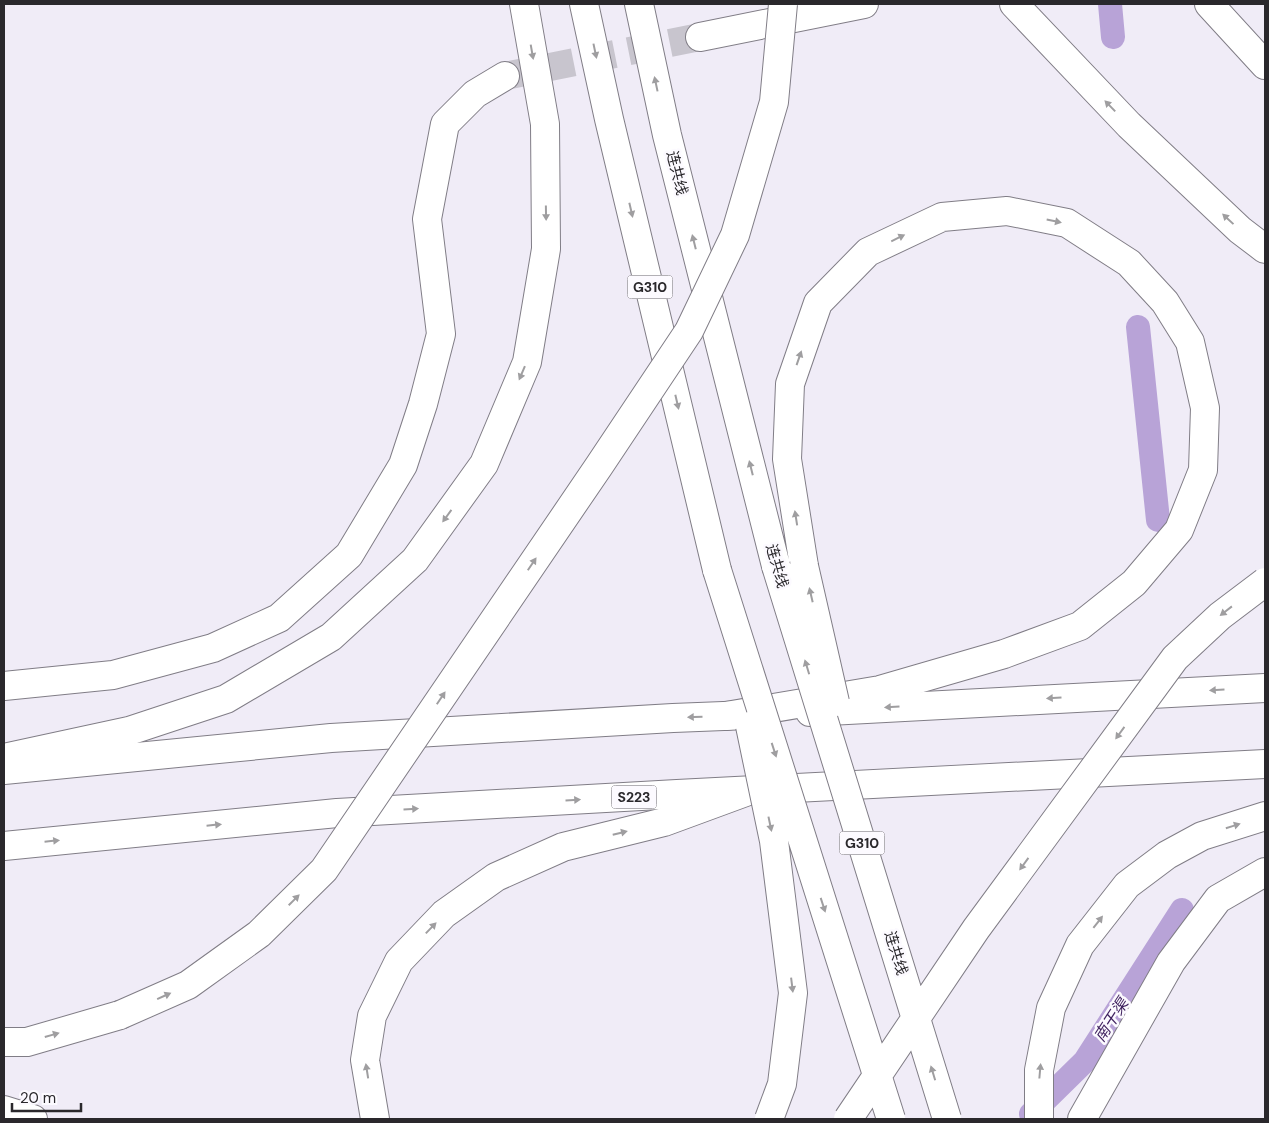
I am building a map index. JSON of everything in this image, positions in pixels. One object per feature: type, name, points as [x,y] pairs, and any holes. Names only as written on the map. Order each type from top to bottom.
[{"type":"main road","points":[[4,758],[129,731],[226,699],[331,637],[415,560],[484,464],[527,362],[546,249],[545,124],[524,4]]},
{"type":"main road","name":"G310","points":[[584,4],[717,570],[891,1119]]},
{"type":"main road","name":"连共线","points":[[638,4],[668,135],[776,566],[947,1119]]},
{"type":"main road","points":[[4,1042],[28,1042],[120,1015],[188,985],[259,934],[324,870],[689,331],[735,235],[774,102],[783,4]]},
{"type":"main road","points":[[700,37],[864,4]]},
{"type":"main road","points":[[1014,4],[1129,125],[1240,230],[1265,249]]},
{"type":"main road","points":[[1209,4],[1265,65]]},
{"type":"main road","points":[[4,686],[113,675],[213,648],[280,618],[349,555],[403,465],[441,334],[427,219],[445,124],[475,94],[505,76]]},
{"type":"main road","points":[[726,716],[880,690],[1004,654],[1080,626],[1134,583],[1179,530],[1203,470],[1205,408],[1190,342],[1165,302],[1129,263],[1067,223],[1007,211],[942,216],[868,252],[818,303],[790,384],[786,459],[804,566],[884,916]]},
{"type":"main road","points":[[717,570],[774,840],[793,993],[782,1084],[770,1119]]},
{"type":"main road","points":[[848,1119],[976,929],[1175,658],[1220,616],[1265,582]]},
{"type":"main road","points":[[4,770],[331,738],[1265,688]]},
{"type":"main road","name":"S223","points":[[4,846],[337,814],[751,790],[1265,764]]},
{"type":"main road","points":[[375,1119],[366,1060],[372,1016],[399,961],[444,914],[496,877],[563,847],[664,822],[751,790]]},
{"type":"main road","points":[[1039,1119],[1039,1070],[1051,1008],[1080,945],[1127,885],[1167,855],[1202,836],[1265,816]]},
{"type":"main road","points":[[1082,1119],[1171,962],[1218,899],[1265,872]]},
{"type":"main road","points":[[4,1110],[33,1119]]},
{"type":"waterway","points":[[1110,4],[1113,37]]},
{"type":"waterway","points":[[1138,327],[1158,520]]},
{"type":"waterway","name":"南干渠","points":[[1031,1114],[1085,1061],[1182,910]]},
{"type":"tunnel","points":[[505,76],[700,37]]}]
